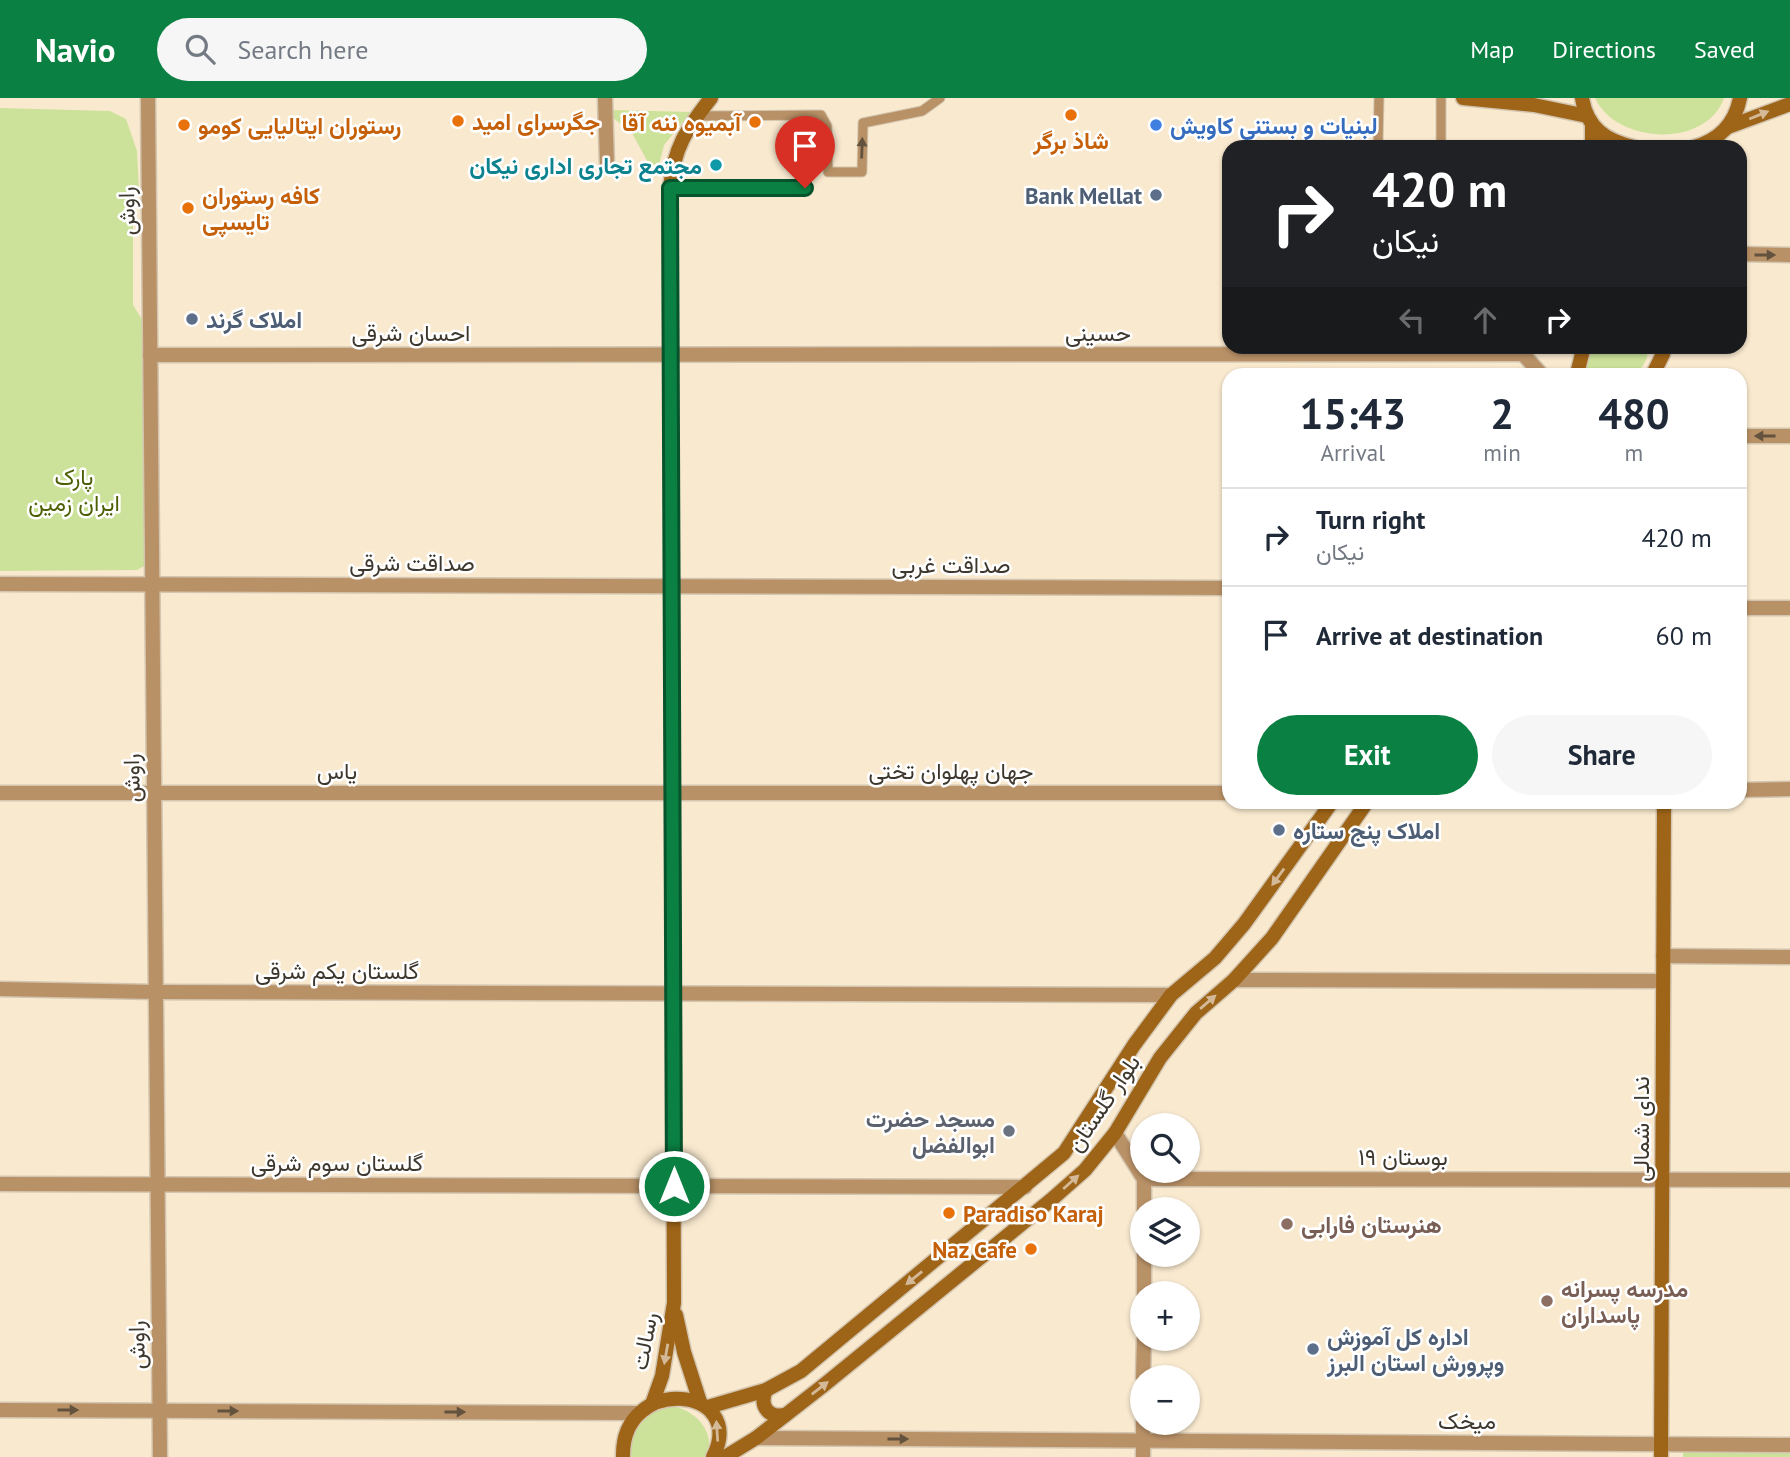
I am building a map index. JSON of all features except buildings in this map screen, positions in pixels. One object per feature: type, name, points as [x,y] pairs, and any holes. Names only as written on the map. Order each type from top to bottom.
[{"type":"main road","points":[[674,1303],[670,188],[678,146],[711,98]]},
{"type":"main road","points":[[1463,98],[1538,102],[1590,121],[1607,137],[1615,140]]},
{"type":"main road","points":[[1582,98],[1590,121],[1591,140]]},
{"type":"main road","points":[[1728,127],[1740,98]]},
{"type":"main road","points":[[1714,140],[1728,127],[1790,104]]},
{"type":"main road","name":"بلوار گلستان","points":[[652,1404],[675,1398],[704,1404],[766,1391],[802,1371],[1064,1153],[1134,1045],[1171,995],[1215,958],[1244,924],[1327,809]]},
{"type":"main road","name":"بلوار گلستان","points":[[725,1457],[756,1438],[785,1415],[1085,1170],[1115,1133],[1160,1058],[1196,1013],[1234,980],[1272,938],[1362,809]]},
{"type":"main road","name":"ندای شمالی","points":[[1661,1450],[1664,809]]},
{"type":"main road","name":"رسالت","points":[[652,1404],[662,1376],[674,1303]]},
{"type":"main road","name":"رسالت","points":[[674,1303],[684,1352],[704,1404],[716,1418],[719,1429],[719,1441],[713,1457]]},
{"type":"main road","points":[[766,1391],[764,1406],[769,1413],[785,1415]]},
{"type":"main road","points":[[624,1457],[628,1431],[637,1413],[652,1404]]},
{"type":"street","name":"راوش","points":[[148,98],[160,1457]]},
{"type":"street","points":[[605,98],[607,164]]},
{"type":"street","points":[[1747,254],[1790,255]]},
{"type":"street","name":"حسینی","points":[[672,355],[1222,352]]},
{"type":"street","name":"احسان شرقی","points":[[150,355],[672,355]]},
{"type":"street","points":[[1747,436],[1790,436]]},
{"type":"street","name":"صداقت شرقی","points":[[0,584],[673,586]]},
{"type":"street","name":"صداقت غربی","points":[[673,586],[1222,588]]},
{"type":"street","points":[[1747,608],[1790,608]]},
{"type":"street","points":[[1747,790],[1790,789]]},
{"type":"street","name":"یاس","points":[[0,793],[673,793]]},
{"type":"street","name":"جهان پهلوان تختی","points":[[673,793],[1222,793]]},
{"type":"street","points":[[1663,956],[1790,957]]},
{"type":"street","points":[[1234,980],[1663,981]]},
{"type":"street","name":"گلستان یکم شرقی","points":[[0,989],[156,992],[1171,995]]},
{"type":"street","points":[[1115,1133],[1130,1157]]},
{"type":"street","name":"بوستان ۱۹","points":[[1200,1179],[1790,1180]]},
{"type":"street","name":"گلستان سوم شرقی","points":[[0,1184],[1025,1187]]},
{"type":"street","points":[[0,1410],[637,1413]]},
{"type":"street","points":[[1143,1435],[1143,1457]]},
{"type":"street","name":"میخک","points":[[756,1438],[1143,1441],[1435,1450],[1661,1450],[1790,1445]]},
{"type":"lane","points":[[697,116],[821,115],[827,126],[828,172],[862,172],[863,122],[922,111],[940,98]]},
{"type":"lane","points":[[1378,140],[1379,98]]},
{"type":"lane","points":[[1441,98],[1441,140]]},
{"type":"lane","points":[[670,188],[805,188]]},
{"type":"green space","points":[[1595,98],[1724,98],[1714,115],[1699,126],[1681,133],[1661,134],[1640,132],[1621,125],[1606,113]]},
{"type":"green space","name":"پارک ایران زمین","points":[[0,108],[110,111],[126,119],[137,151],[139,190],[133,203],[133,305],[148,329],[146,565],[137,570],[0,571]]},
{"type":"green space","points":[[613,110],[691,112],[664,145],[656,177],[632,133],[612,117]]},
{"type":"green space","points":[[1588,354],[1647,354],[1641,368],[1585,368]]},
{"type":"green space","points":[[674,1406],[690,1413],[702,1424],[709,1439],[708,1457],[631,1457],[632,1437],[641,1421],[655,1410]]},
{"type":"green space","points":[[1683,1451],[1790,1451],[1790,1457],[1683,1457]]},
{"type":"place","name":"شاذ برگر","points":[[1071,115]]},
{"type":"place","name":"جگرسرای امید","points":[[458,121]]},
{"type":"place","name":"آبمیوه ننه آقا","points":[[755,122]]},
{"type":"place","name":"رستوران ایتالیایی کومو","points":[[184,125]]},
{"type":"place","name":"لبنیات و بستنی کاویش","points":[[1156,125]]},
{"type":"place","name":"مجتمع تجاری اداری نیکان","points":[[716,165]]},
{"type":"place","name":"Bank Mellat","points":[[1156,195]]},
{"type":"place","name":"کافه رستوران تایسپی","points":[[188,208]]},
{"type":"place","name":"املاک گرند","points":[[192,319]]},
{"type":"place","name":"املاک پنج ستاره","points":[[1279,830]]},
{"type":"place","name":"مسجد حضرت ابوالفضل","points":[[1009,1131]]},
{"type":"place","name":"Paradiso Karaj","points":[[949,1213]]},
{"type":"place","name":"هنرستان فارابی","points":[[1287,1224]]},
{"type":"place","name":"Naz Cafe","points":[[1031,1249]]},
{"type":"place","name":"مدرسه پسرانه پاسداران","points":[[1547,1301]]},
{"type":"place","name":"اداره کل آموزش وپرورش استان البرز","points":[[1313,1349]]},
{"type":"route","points":[[674,1186],[670,188],[805,188]]}]
